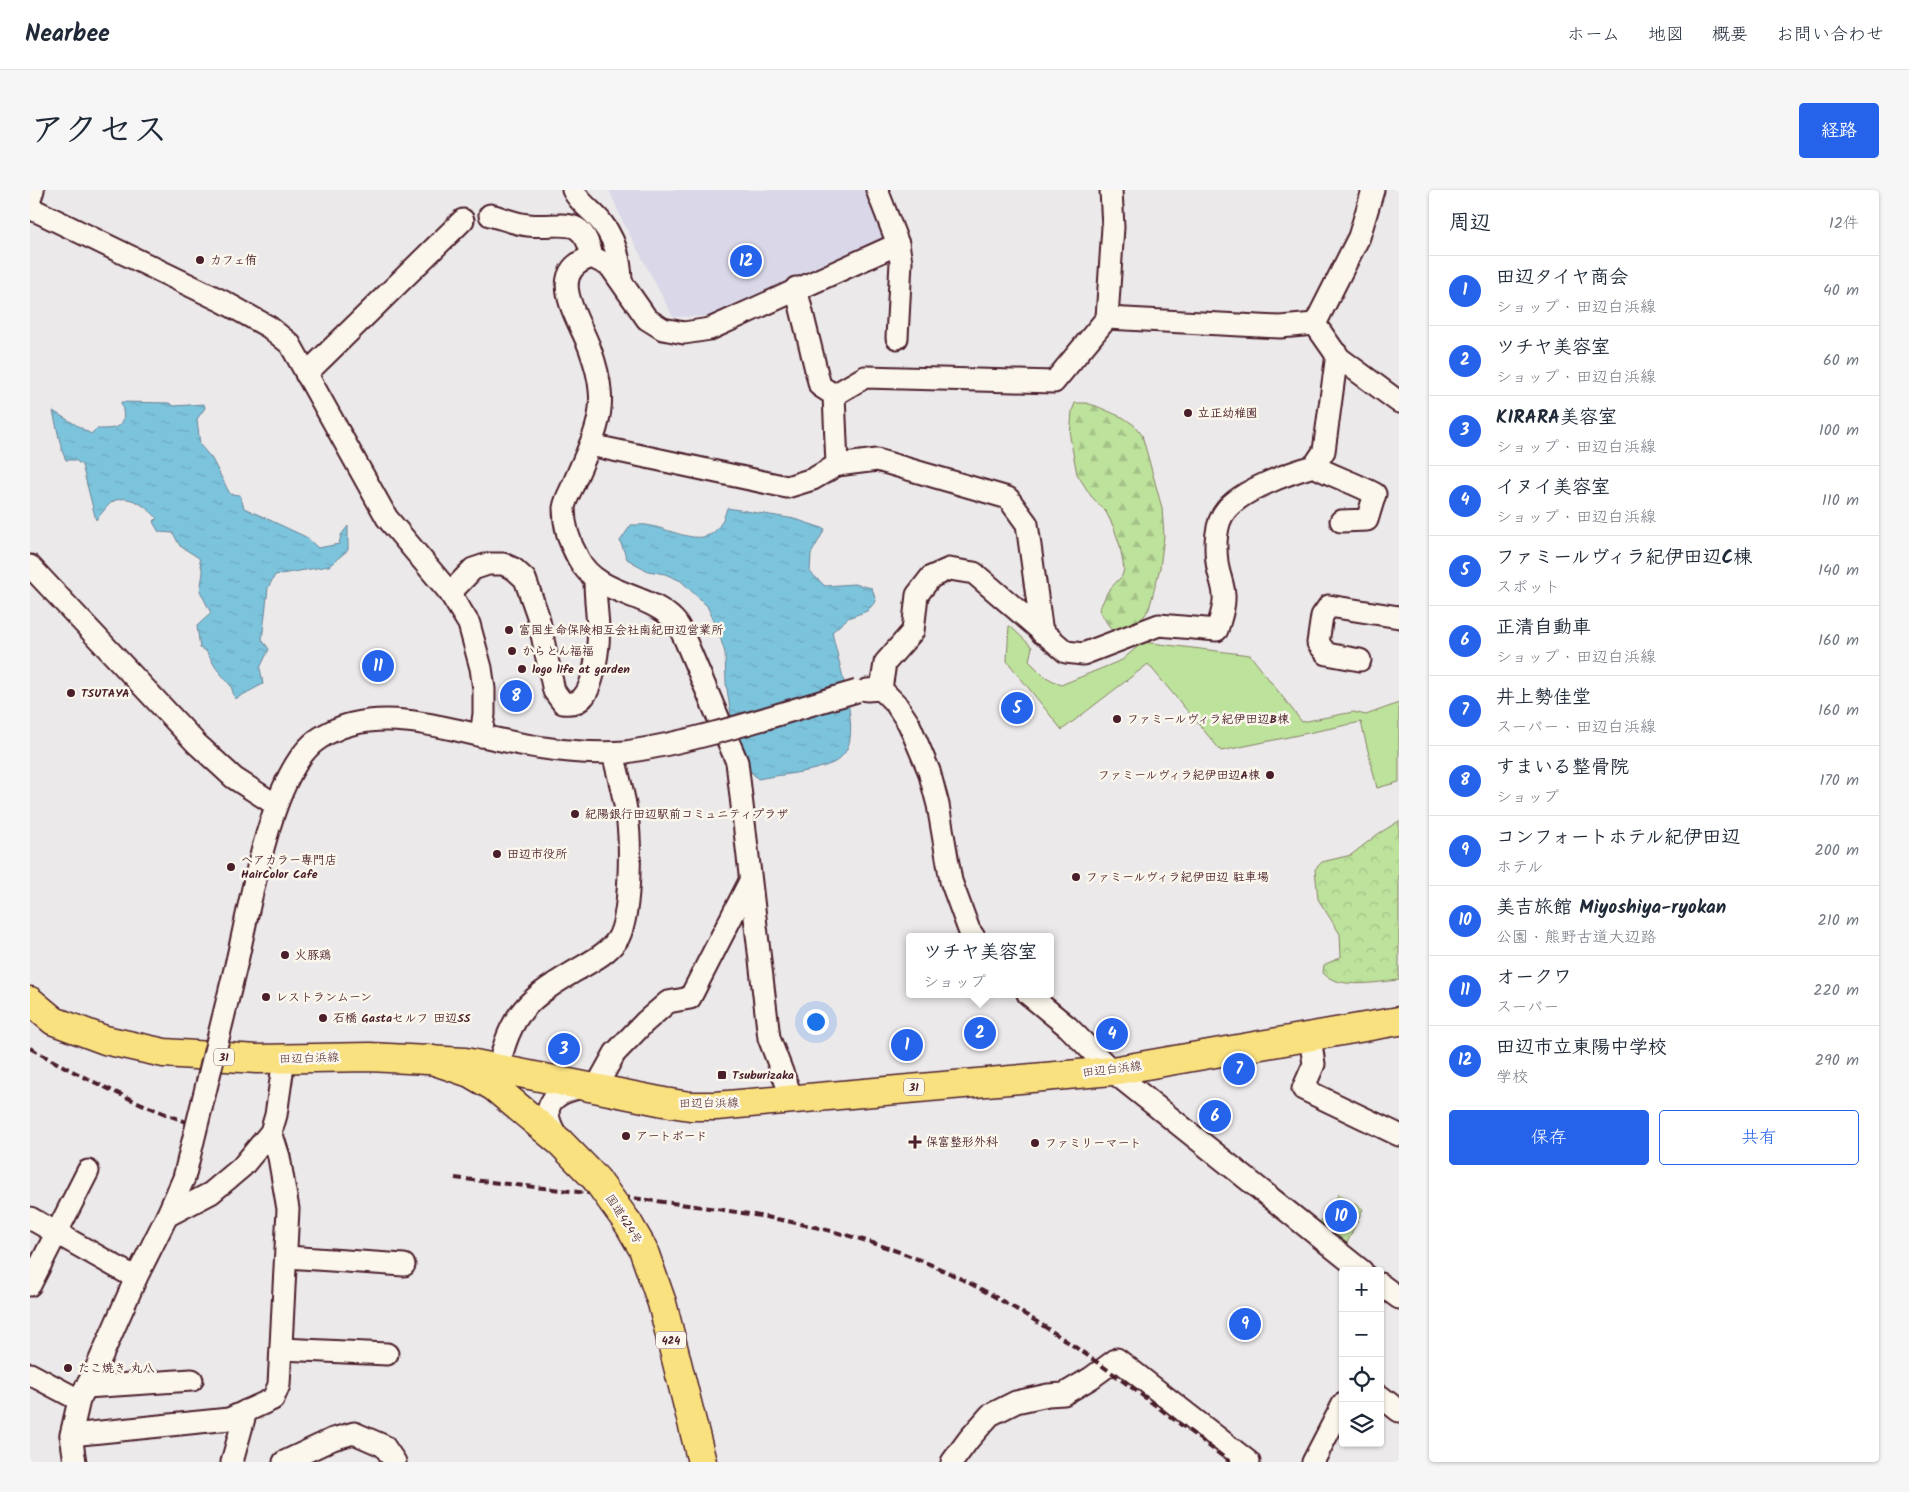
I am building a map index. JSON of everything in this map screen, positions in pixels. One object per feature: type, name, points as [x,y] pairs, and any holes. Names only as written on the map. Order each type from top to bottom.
[{"type":"main road","name":"田辺白浜線","points":[[30,1001],[54,1021],[113,1042],[164,1054],[284,1059],[370,1057],[429,1059]]},
{"type":"main road","name":"田辺白浜線","points":[[496,1078],[589,1088],[690,1106],[716,1106],[1112,1070],[1399,1021]]},
{"type":"main road","name":"国道424号","points":[[429,1059],[470,1073],[496,1078],[596,1179],[628,1224],[643,1249],[662,1303],[702,1462]]},
{"type":"street","points":[[30,199],[34,190]]},
{"type":"street","points":[[573,190],[577,198],[603,223],[615,245],[620,259],[621,279]]},
{"type":"street","points":[[877,190],[898,244],[901,262],[898,338]]},
{"type":"street","points":[[834,395],[865,377],[1054,382],[1107,318],[1113,227],[1111,190]]},
{"type":"street","points":[[1315,324],[1359,237],[1373,190]]},
{"type":"street","points":[[30,208],[224,302],[269,327],[290,344],[387,518],[450,593],[469,624],[481,668],[484,689],[484,714],[481,736]]},
{"type":"street","points":[[490,215],[528,225],[566,225],[579,229],[589,242],[592,257]]},
{"type":"street","points":[[306,374],[463,220]]},
{"type":"street","points":[[792,1098],[769,1038],[737,762],[676,621],[662,610],[595,580],[579,561],[567,536],[564,506],[599,422],[602,401],[599,377],[590,349],[568,297],[567,282],[571,269],[583,260],[592,257],[610,266],[621,279],[647,319],[663,330],[684,333],[710,329],[796,288],[898,244]]},
{"type":"street","points":[[796,288],[820,386],[834,395]]},
{"type":"street","points":[[1107,318],[1280,327],[1315,324]]},
{"type":"street","points":[[1315,324],[1337,354],[1399,402]]},
{"type":"street","points":[[881,689],[885,663],[913,631],[916,595],[931,577],[949,569],[974,573],[1066,652],[1083,654],[1159,626],[1217,630],[1223,610],[1224,596],[1217,566],[1216,549],[1218,527],[1224,511],[1237,500],[1276,479],[1314,466],[1324,451],[1337,354]]},
{"type":"street","points":[[834,395],[837,465]]},
{"type":"street","points":[[590,445],[787,486],[813,479],[837,465],[877,460],[1008,498],[1027,524],[1042,633]]},
{"type":"street","points":[[1314,466],[1331,475],[1355,482],[1375,494],[1367,520],[1341,521]]},
{"type":"street","points":[[450,593],[473,569],[488,564],[503,564],[514,569],[525,579],[538,616],[554,691],[563,703],[571,704],[578,702],[584,696],[594,670],[598,643],[595,580]]},
{"type":"street","points":[[30,566],[196,744],[234,778],[276,805]]},
{"type":"street","points":[[1360,660],[1327,654],[1318,643],[1322,616],[1329,606],[1399,617]]},
{"type":"street","points":[[75,1462],[71,1435],[83,1394],[184,1178],[264,846],[276,805],[294,767],[312,744],[326,735],[352,724],[394,720],[422,723],[546,749],[592,754],[620,753],[653,748],[733,727],[856,691],[881,689],[896,704],[909,724],[929,770],[938,805],[950,881],[971,933]]},
{"type":"street","points":[[496,1078],[500,1058],[518,1013],[528,1002],[544,990],[610,949],[619,938],[624,926],[628,895],[627,818],[620,753]]},
{"type":"street","points":[[560,1142],[549,1125],[550,1103],[556,1096],[566,1090],[589,1088],[615,1054],[645,1022],[668,1002],[690,998],[750,881]]},
{"type":"street","points":[[1033,998],[1068,1028],[1112,1070],[1357,1267]]},
{"type":"street","points":[[1310,1037],[1314,1064],[1303,1089],[1399,1135]]},
{"type":"street","points":[[167,1216],[210,1192],[242,1167],[271,1132],[276,1115],[284,1059]]},
{"type":"street","points":[[71,1435],[229,1419],[273,1399],[280,1385],[288,1209],[279,1157],[271,1132]]},
{"type":"street","points":[[30,1285],[88,1171]]},
{"type":"street","points":[[30,1218],[136,1278]]},
{"type":"street","points":[[287,1257],[404,1265]]},
{"type":"street","points":[[1384,1287],[1399,1298]]},
{"type":"street","points":[[282,1349],[387,1354]]},
{"type":"street","points":[[952,1462],[990,1415],[1016,1402],[1048,1395],[1064,1394],[1091,1378],[1117,1358],[1250,1462]]},
{"type":"street","points":[[30,1374],[83,1394],[192,1380]]},
{"type":"street","points":[[1384,1399],[1399,1411]]},
{"type":"street","points":[[232,1462],[246,1411]]},
{"type":"street","points":[[1313,1462],[1339,1412]]},
{"type":"street","points":[[284,1462],[333,1439],[354,1433],[384,1446],[395,1462]]},
{"type":"shaded area","points":[[609,190],[877,190],[898,244],[714,316],[673,317],[623,222]]},
{"type":"green space","points":[[1075,403],[1086,403],[1096,406],[1124,418],[1134,425],[1142,435],[1162,508],[1164,536],[1160,568],[1149,609],[1138,625],[1114,634],[1099,610],[1108,591],[1122,576],[1124,569],[1120,546],[1114,528],[1106,512],[1091,496],[1077,474],[1070,437],[1072,411]]},
{"type":"green space","points":[[1009,625],[1032,647],[1029,661],[1044,676],[1061,685],[1122,660],[1143,642],[1250,655],[1302,722],[1353,712],[1366,715],[1399,703],[1399,782],[1377,788],[1361,722],[1221,751],[1148,664],[1062,730],[1007,661]]},
{"type":"green space","points":[[1399,821],[1399,980],[1359,984],[1339,982],[1323,973],[1324,965],[1341,957],[1340,934],[1318,899],[1315,869],[1322,862],[1351,855],[1378,834]]},
{"type":"green space","points":[[1339,1194],[1363,1209],[1347,1243],[1318,1224]]},
{"type":"water","points":[[121,402],[169,403],[174,406],[204,404],[205,408],[197,419],[200,445],[212,459],[230,494],[240,495],[244,508],[306,537],[318,548],[339,544],[341,535],[348,526],[348,550],[329,566],[275,575],[268,588],[262,640],[269,649],[260,668],[263,684],[235,699],[231,686],[216,668],[206,651],[200,648],[197,626],[211,613],[200,591],[203,573],[199,558],[180,546],[173,533],[159,532],[153,522],[157,518],[137,502],[118,499],[112,502],[96,520],[82,465],[75,460],[66,460],[62,451],[53,411],[91,434],[96,429],[110,429],[119,426],[123,418]]},
{"type":"water","points":[[727,508],[795,519],[825,529],[811,554],[810,572],[825,586],[854,584],[872,588],[876,601],[867,611],[848,618],[832,632],[848,700],[851,727],[847,749],[843,756],[833,763],[806,771],[758,779],[747,768],[733,727],[726,683],[725,653],[717,627],[707,606],[681,581],[665,574],[648,571],[627,559],[620,541],[631,525],[649,525],[686,536],[706,536],[714,532],[721,523]]},
{"type":"railway","points":[[30,1048],[108,1088],[189,1123]]},
{"type":"railway","points":[[455,1178],[719,1209],[797,1223],[874,1243],[949,1273],[987,1292],[1024,1314],[1129,1385],[1230,1462]]},
{"type":"place","name":"カフェ侑","points":[[200,260]]},
{"type":"place","name":"田辺市立東陽中学校","points":[[746,261]]},
{"type":"place","name":"立正幼稚園","points":[[1188,413]]},
{"type":"place","name":"富国生命保険相互会社南紀田辺営業所","points":[[509,630]]},
{"type":"place","name":"からとん福福","points":[[512,651]]},
{"type":"place","name":"オークワ","points":[[378,666]]},
{"type":"place","name":"logo life at garden","points":[[522,669]]},
{"type":"place","name":"TSUTAYA","points":[[71,693]]},
{"type":"place","name":"すまいる整骨院","points":[[516,696]]},
{"type":"place","name":"ファミールヴィラ紀伊田辺C棟","points":[[1017,708]]},
{"type":"place","name":"ファミールヴィラ紀伊田辺B棟","points":[[1117,719]]},
{"type":"place","name":"ファミールヴィラ紀伊田辺A棟","points":[[1270,775]]},
{"type":"place","name":"紀陽銀行田辺駅前コミュニティプラザ","points":[[575,814]]},
{"type":"place","name":"田辺市役所","points":[[497,854]]},
{"type":"place","name":"ヘアカラー専門店 HairColor Cafe","points":[[231,867]]},
{"type":"place","name":"ファミールヴィラ紀伊田辺 駐車場","points":[[1076,877]]},
{"type":"place","name":"火豚鶏","points":[[285,955]]},
{"type":"place","name":"レストランムーン","points":[[266,997]]},
{"type":"place","name":"石橋 Gastaセルフ 田辺SS","points":[[323,1018]]},
{"type":"place","name":"ツチヤ美容室","points":[[980,1033]]},
{"type":"place","name":"イヌイ美容室","points":[[1112,1034]]},
{"type":"place","name":"田辺タイヤ商会","points":[[907,1045]]},
{"type":"place","name":"KIRARA美容室","points":[[564,1049]]},
{"type":"place","name":"井上勢佳堂","points":[[1239,1069]]},
{"type":"place","name":"Tsuburizaka","points":[[722,1075]]},
{"type":"place","name":"正清自動車","points":[[1215,1116]]},
{"type":"place","name":"アートボード","points":[[626,1136]]},
{"type":"place","name":"保富整形外科","points":[[915,1142]]},
{"type":"place","name":"ファミリーマート","points":[[1035,1143]]},
{"type":"place","name":"美吉旅館 Miyoshiya-ryokan","points":[[1341,1216]]},
{"type":"place","name":"コンフォートホテル紀伊田辺","points":[[1245,1324]]},
{"type":"place","name":"たこ焼き 丸八","points":[[68,1368]]}]
